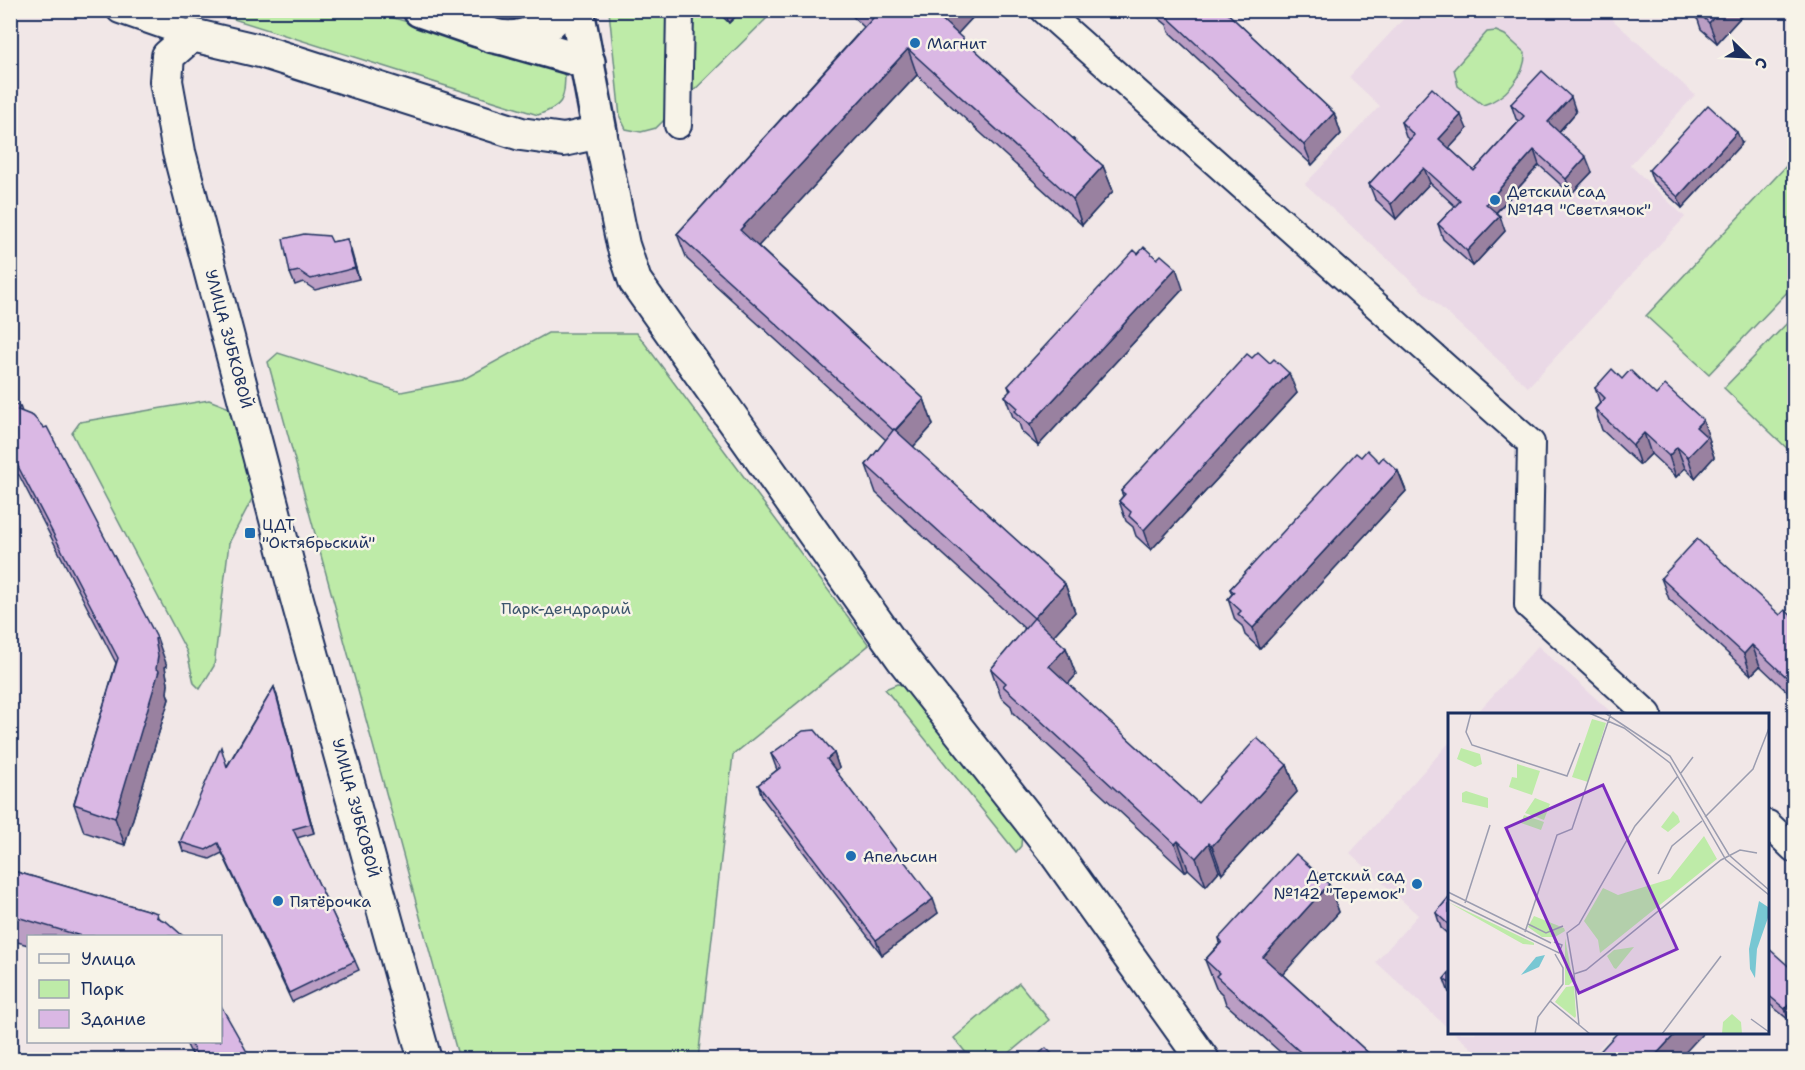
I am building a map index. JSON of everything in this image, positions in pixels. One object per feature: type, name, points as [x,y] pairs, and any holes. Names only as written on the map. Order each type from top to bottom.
[{"type":"main road","points":[[420,10],[481,26],[588,62]]},
{"type":"main road","points":[[481,26],[534,34],[546,27],[560,10]]},
{"type":"main road","points":[[577,10],[600,132]]},
{"type":"street","points":[[120,10],[192,35],[264,52],[521,134],[564,140],[600,132],[623,245],[635,280],[902,658],[1053,850],[1203,1059]]},
{"type":"street","points":[[678,125],[680,10]]},
{"type":"street","points":[[1044,10],[1531,443],[1528,605],[1647,713]]},
{"type":"street","name":"УЛИЦА ЗУБКОВОЙ","points":[[192,35],[168,56],[166,81],[178,152],[297,599],[425,1059]]},
{"type":"street","points":[[1769,826],[1794,849]]},
{"type":"shaded area","name":"Детский сад №149 \"Светлячок\"","points":[[1411,11],[1603,11],[1695,95],[1630,165],[1685,217],[1528,387],[1305,184],[1380,106],[1349,77]]},
{"type":"shaded area","points":[[1538,646],[1612,713],[1477,713]]},
{"type":"shaded area","name":"Детский сад №142 \"Теремок\"","points":[[1448,744],[1448,1028],[1376,962],[1418,915],[1350,853]]},
{"type":"shaded area","points":[[1455,1034],[1612,1034],[1588,1060],[1484,1059]]},
{"type":"green space","points":[[208,11],[370,11],[556,65],[565,76],[563,97],[553,109],[538,115]]},
{"type":"green space","points":[[609,11],[774,11],[656,128],[641,132],[626,129],[620,117]]},
{"type":"green space","points":[[1496,31],[1505,35],[1525,53],[1524,62],[1518,78],[1506,92],[1483,105],[1458,86],[1454,69],[1487,32]]},
{"type":"green space","points":[[1789,163],[1794,168],[1794,285],[1709,374],[1646,316]]},
{"type":"green space","points":[[1794,316],[1794,455],[1724,388]]},
{"type":"green space","name":"Парк-дендрарий","points":[[548,333],[637,333],[869,645],[733,755],[698,1059],[459,1059],[268,362],[278,353],[401,392],[462,380]]},
{"type":"green space","points":[[209,400],[227,407],[233,415],[254,495],[229,543],[214,666],[200,689],[194,683],[187,652],[72,433],[80,422]]},
{"type":"green space","points":[[897,684],[905,685],[1022,831],[1021,846],[1016,852],[885,689]]},
{"type":"green space","points":[[1019,983],[1049,1020],[1002,1059],[971,1059],[954,1038]]},
{"type":"building","points":[[865,10],[946,10],[939,17],[1103,166],[1073,199],[908,49],[740,230],[924,399],[895,430],[677,234],[873,18]]},
{"type":"building","points":[[1162,10],[1224,10],[1334,113],[1304,145]]},
{"type":"building","points":[[1696,10],[1720,10],[1709,23]]},
{"type":"building","name":"Детский сад №149 \"Светлячок\"","points":[[1542,71],[1571,97],[1548,122],[1586,157],[1566,179],[1534,150],[1486,204],[1500,216],[1467,251],[1438,224],[1460,201],[1424,168],[1391,204],[1369,184],[1414,135],[1401,122],[1432,88],[1461,115],[1439,139],[1474,171],[1524,116],[1511,104]]},
{"type":"building","points":[[1708,105],[1737,132],[1678,197],[1649,170]]},
{"type":"building","points":[[304,234],[329,236],[332,242],[347,239],[355,268],[311,279],[299,271],[290,273],[283,239]]},
{"type":"building","points":[[1144,247],[1157,259],[1161,255],[1176,268],[1030,425],[1015,411],[1018,408],[1005,396],[1011,390],[1008,386],[1134,250],[1138,254]]},
{"type":"building","points":[[1258,352],[1270,363],[1274,359],[1289,373],[1144,530],[1129,516],[1131,512],[1119,501],[1125,494],[1121,491],[1247,354],[1252,358]]},
{"type":"building","points":[[1612,369],[1622,379],[1630,370],[1656,395],[1665,385],[1703,420],[1696,427],[1707,437],[1688,457],[1677,447],[1669,456],[1644,433],[1633,445],[1595,409],[1605,398],[1595,388]]},
{"type":"building","points":[[10,403],[20,406],[18,410],[33,416],[44,428],[47,427],[157,638],[155,639],[158,656],[156,669],[159,671],[115,818],[74,804],[118,658],[10,451]]},
{"type":"building","points":[[894,429],[1065,584],[1034,618],[866,465]]},
{"type":"building","points":[[1367,450],[1379,462],[1383,457],[1398,471],[1253,628],[1238,614],[1241,611],[1228,599],[1234,592],[1230,589],[1356,453],[1361,457]]},
{"type":"building","points":[[1697,539],[1780,615],[1785,610],[1794,618],[1794,684],[1752,645],[1744,654],[1661,578]]},
{"type":"building","points":[[1034,618],[1066,648],[1049,666],[1198,803],[1257,738],[1287,765],[1212,846],[1209,843],[1196,858],[1178,841],[1175,844],[1003,686],[1006,683],[991,669]]},
{"type":"building","points":[[274,687],[311,824],[293,829],[355,961],[289,993],[218,843],[206,850],[180,842],[221,747],[227,767]]},
{"type":"building","name":"Апельсин","points":[[815,730],[834,753],[827,759],[933,899],[876,940],[758,785],[781,767],[771,754],[803,731]]},
{"type":"building","points":[[1296,854],[1329,884],[1263,957],[1375,1059],[1308,1059],[1216,976],[1219,973],[1205,960],[1222,942],[1219,938]]},
{"type":"building","points":[[10,870],[157,913],[156,917],[167,922],[182,935],[78,935],[10,915]]},
{"type":"building","points":[[1448,898],[1448,924],[1436,913]]},
{"type":"building","points":[[1769,949],[1794,971],[1794,998],[1785,1009],[1769,996]]},
{"type":"building","points":[[222,1008],[251,1059],[199,1059],[190,1043],[222,1043]]},
{"type":"building","points":[[1616,1034],[1675,1034],[1652,1059],[1593,1059]]},
{"type":"building","points":[[1046,1048],[1057,1059],[1033,1059]]},
{"type":"place","name":"Магнит","points":[[915,43]]},
{"type":"place","name":"Детский сад №149 \"Светлячок\"","points":[[1495,200]]},
{"type":"place","name":"ЦДТ \"Октябрьский\"","points":[[250,533]]},
{"type":"place","name":"Апельсин","points":[[851,856]]},
{"type":"place","name":"Детский сад №142 \"Теремок\"","points":[[1417,884]]},
{"type":"place","name":"Пятёрочка","points":[[278,901]]}]
